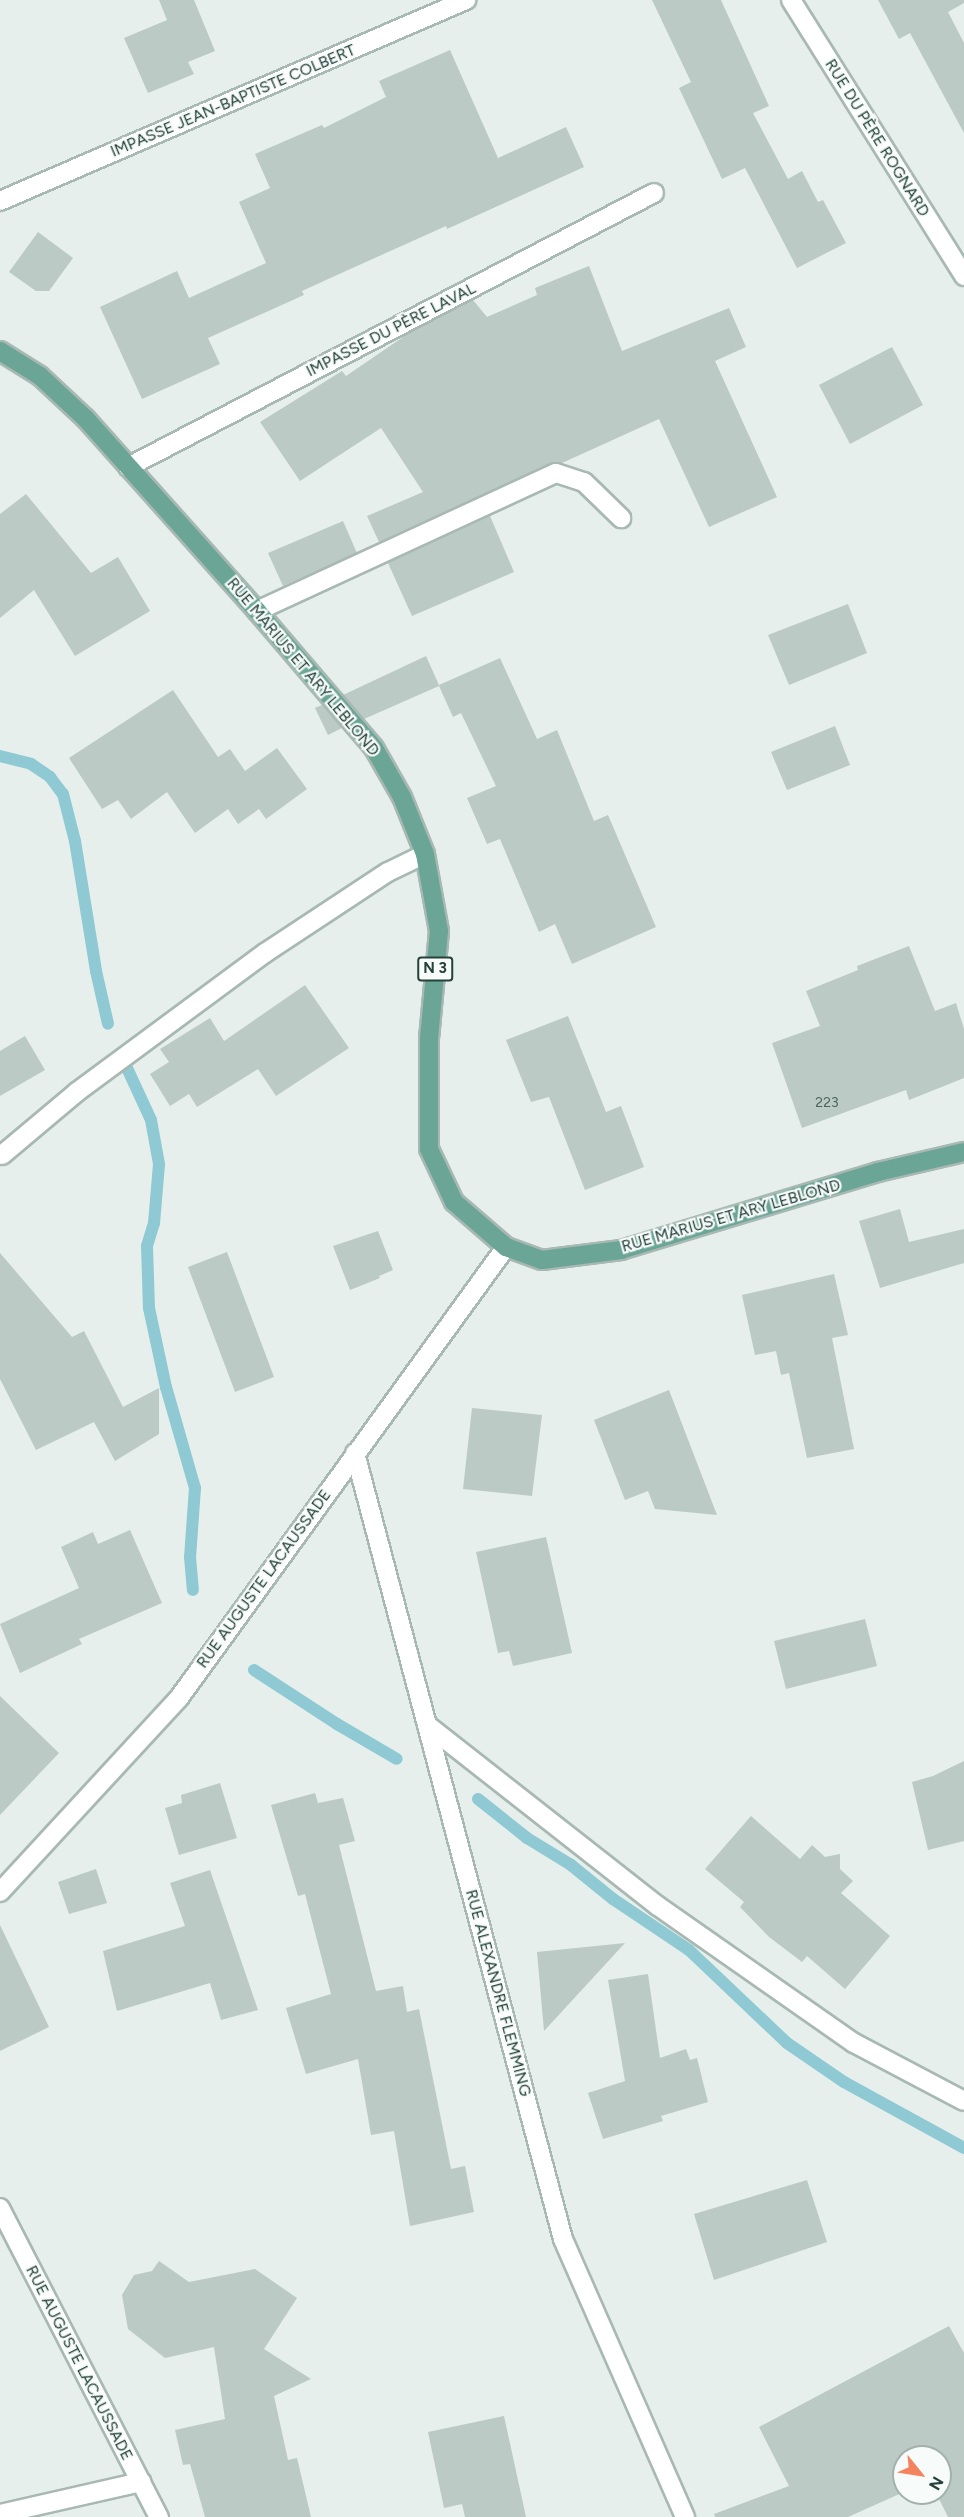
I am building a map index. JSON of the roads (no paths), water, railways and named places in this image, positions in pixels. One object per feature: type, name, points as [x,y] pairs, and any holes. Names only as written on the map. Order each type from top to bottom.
[{"type":"main road","name":"RUE MARIUS ET ARY LEBLOND","points":[[0,351],[40,376],[86,419],[257,611],[374,748],[402,797],[425,854],[439,931],[429,1039],[429,1149],[454,1202],[506,1247],[542,1260],[621,1250],[878,1172],[964,1152]]},
{"type":"street","name":"IMPASSE JEAN-BAPTISTE COLBERT","points":[[0,201],[466,0]]},
{"type":"street","name":"RUE DU PÈRE ROGNARD","points":[[791,0],[964,276]]},
{"type":"street","name":"IMPASSE DU PÈRE LAVAL","points":[[128,466],[654,193]]},
{"type":"street","points":[[257,611],[556,473],[584,482],[621,518]]},
{"type":"street","points":[[2,1155],[77,1092],[265,953],[388,872],[425,854]]},
{"type":"street","name":"RUE AUGUSTE LACAUSSADE","points":[[0,1892],[179,1698],[506,1247]]},
{"type":"street","name":"RUE ALEXANDRE FLEMMING","points":[[355,1453],[563,2239],[685,2517]]},
{"type":"street","points":[[428,1725],[658,1906],[854,2043],[964,2101]]},
{"type":"street","name":"RUE AUGUSTE LACAUSSADE","points":[[0,2208],[159,2517]]},
{"type":"street","points":[[0,2514],[141,2482]]},
{"type":"waterway","points":[[0,756],[31,764],[50,777],[63,794],[75,841],[96,971],[108,1024]]},
{"type":"waterway","points":[[127,1068],[151,1120],[159,1164],[154,1223],[147,1246],[149,1308],[166,1387],[195,1488],[190,1557],[193,1590]]},
{"type":"waterway","points":[[254,1670],[337,1724],[397,1759]]},
{"type":"waterway","points":[[478,1799],[527,1838],[571,1865],[613,1899],[689,1950],[787,2043],[844,2082],[964,2148]]}]
